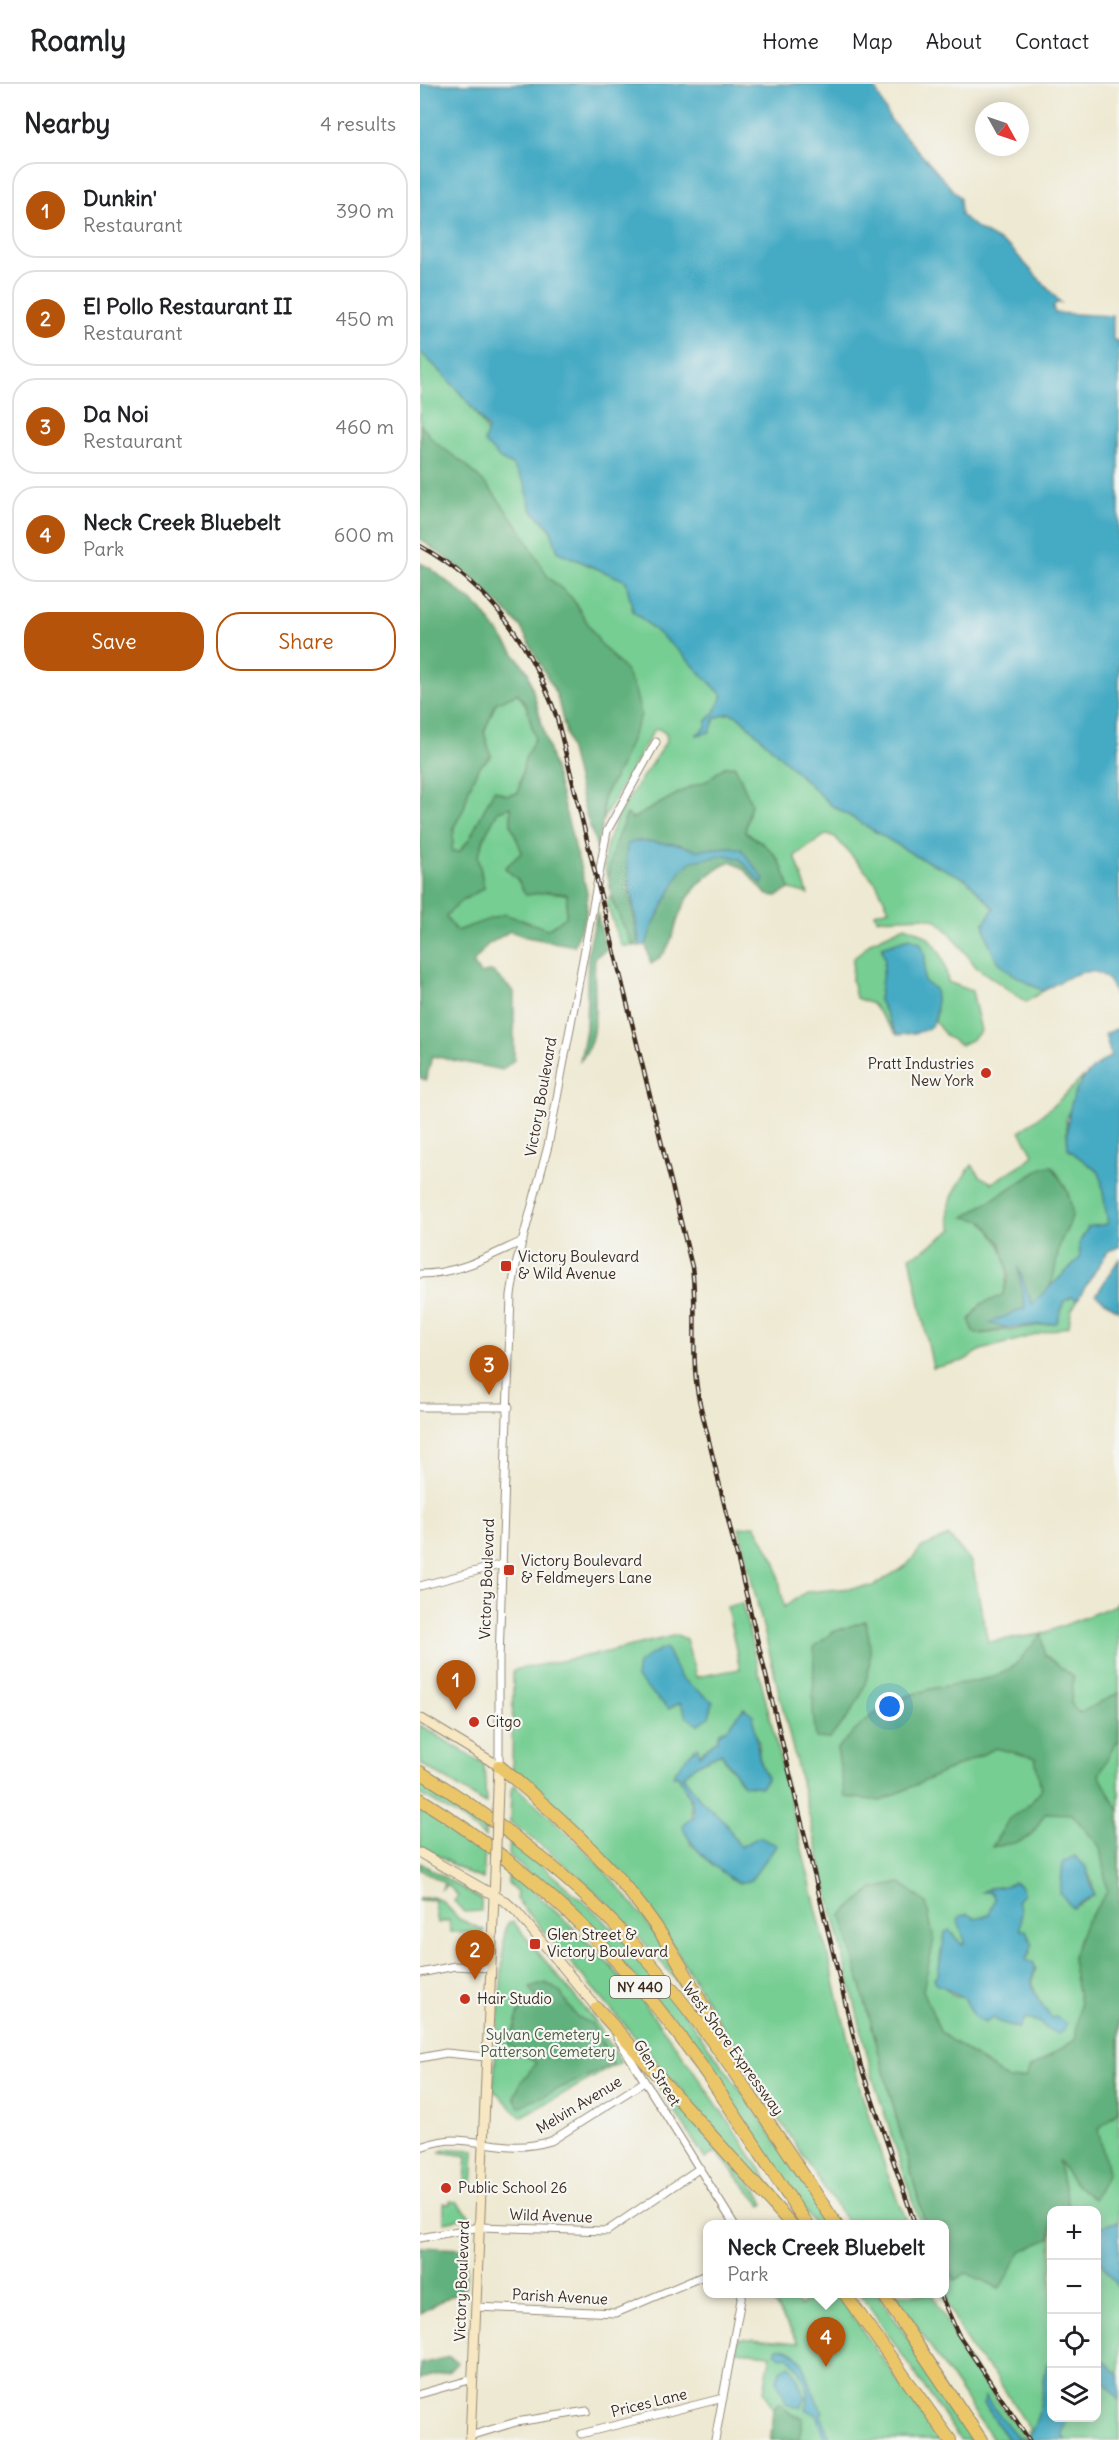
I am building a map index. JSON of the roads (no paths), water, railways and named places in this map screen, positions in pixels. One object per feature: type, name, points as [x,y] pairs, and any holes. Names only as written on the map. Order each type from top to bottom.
[{"type":"highway","points":[[499,1766],[570,1826],[630,1892],[675,1959],[735,2063],[741,2083]]},
{"type":"highway","name":"West Shore Expressway","points":[[420,1772],[471,1803],[576,1887],[664,1979],[741,2083],[833,2220]]},
{"type":"highway","name":"NY 440","points":[[420,1799],[513,1863],[603,1945],[678,2035],[804,2220]]},
{"type":"highway","points":[[597,2008],[787,2220]]},
{"type":"highway","points":[[848,2298],[952,2440]]},
{"type":"highway","points":[[857,2298],[952,2440]]},
{"type":"highway","points":[[886,2298],[981,2440]]},
{"type":"main road","points":[[420,1718],[499,1766]]},
{"type":"main road","name":"Victory Boulevard","points":[[470,2438],[499,1766]]},
{"type":"main road","name":"Glen Street","points":[[420,1853],[494,1895],[517,1912],[597,2008]]},
{"type":"street","name":"Victory Boulevard","points":[[499,1766],[499,1660],[511,1295],[548,1146],[607,831],[656,742]]},
{"type":"street","points":[[420,1274],[444,1274],[523,1241]]},
{"type":"street","points":[[420,1407],[509,1407]]},
{"type":"street","points":[[420,1586],[503,1564]]},
{"type":"street","points":[[420,1973],[455,1966],[490,1968]]},
{"type":"street","name":"Glen Street","points":[[597,2008],[732,2220]]},
{"type":"street","points":[[420,2058],[446,2053],[486,2057]]},
{"type":"street","name":"Melvin Avenue","points":[[420,2147],[450,2140],[482,2142],[511,2148],[551,2141],[644,2082]]},
{"type":"street","name":"Wild Avenue","points":[[420,2238],[480,2227],[607,2231],[700,2168]]},
{"type":"street","name":"Parish Avenue","points":[[476,2307],[616,2313],[703,2276]]},
{"type":"street","points":[[715,2440],[741,2298]]},
{"type":"street","points":[[420,2394],[473,2379]]},
{"type":"street","name":"Prices Lane","points":[[581,2434],[723,2398]]},
{"type":"street","points":[[470,2438],[531,2418],[587,2411]]},
{"type":"water","points":[[420,84],[873,84],[890,119],[960,198],[961,215],[979,230],[1010,247],[1061,303],[1056,303],[1053,307],[1055,313],[1113,316],[1113,340],[1119,341],[1119,1003],[1110,982],[1098,973],[1082,972],[1043,991],[1010,972],[996,959],[987,938],[984,923],[994,908],[966,879],[916,856],[831,805],[739,717],[730,713],[715,718],[710,732],[696,735],[706,727],[707,721],[715,712],[723,696],[683,655],[633,611],[626,581],[558,552],[550,528],[531,509],[525,483],[512,465],[500,459],[484,442],[488,429],[456,388],[420,352]]},
{"type":"water","points":[[637,841],[678,844],[695,850],[730,847],[741,849],[764,879],[762,884],[740,859],[726,855],[692,861],[681,871],[652,927],[646,945],[640,946],[626,858],[627,844]]},
{"type":"water","points":[[909,938],[920,942],[925,955],[924,981],[935,989],[936,1012],[932,1025],[927,1029],[897,1035],[879,1000],[885,959],[882,947]]},
{"type":"water","points":[[1119,1028],[1119,1247],[1108,1251],[1077,1300],[1072,1297],[1064,1301],[1057,1323],[1008,1328],[989,1323],[1025,1308],[1018,1267],[1032,1304],[1080,1258],[1079,1244],[1088,1227],[1108,1224],[1100,1173],[1068,1149],[1067,1134],[1070,1107],[1074,1095],[1088,1074],[1111,1056],[1105,1034]]},
{"type":"water","points":[[1119,1259],[1119,1311],[1096,1295]]},
{"type":"water","points":[[666,1648],[680,1677],[713,1702],[709,1717],[698,1725],[687,1717],[680,1703],[669,1709],[636,1678],[638,1664],[651,1654]]},
{"type":"water","points":[[744,1708],[753,1715],[759,1757],[767,1779],[761,1787],[743,1785],[721,1753],[696,1765],[683,1776],[699,1798],[725,1822],[740,1847],[759,1837],[777,1845],[750,1881],[738,1883],[713,1865],[697,1849],[686,1833],[683,1825],[694,1816],[691,1800],[679,1776],[673,1776],[696,1748],[698,1747],[699,1755],[717,1740],[720,1732],[729,1727]]},
{"type":"water","points":[[1075,1856],[1086,1867],[1094,1895],[1072,1908],[1060,1893],[1063,1862]]},
{"type":"water","points":[[1014,1882],[1021,1886],[1023,1894],[1017,1901],[1021,1909],[1020,1930],[1026,1930],[1032,1945],[1026,1960],[1034,1963],[1035,1966],[1033,1988],[1052,2019],[1056,2016],[1066,2024],[1064,2031],[1058,2034],[1045,2028],[1040,2022],[1025,2019],[1019,2028],[993,2018],[985,2023],[976,2019],[964,1998],[937,1985],[934,1978],[938,1975],[945,1932],[949,1930],[962,1945],[965,1942],[958,1921],[960,1916],[967,1914],[974,1918],[989,1915],[995,1899],[991,1892],[982,1892]]},
{"type":"water","points":[[1119,2221],[1119,2289],[1101,2262],[1101,2226]]},
{"type":"water","points":[[777,2348],[788,2349],[802,2362],[823,2411],[821,2415],[831,2440],[826,2440],[817,2415],[806,2409],[807,2387],[801,2373],[788,2356],[782,2357],[775,2353]]},
{"type":"water","points":[[1101,2358],[1119,2375],[1119,2400],[1101,2381]]},
{"type":"water","points":[[790,2365],[806,2398],[801,2408],[786,2403],[777,2379],[780,2370]]},
{"type":"water","points":[[1047,2365],[1047,2422],[1066,2422],[1062,2434],[1066,2440],[1024,2440],[1034,2427]]},
{"type":"water","points":[[985,2397],[1021,2440],[1008,2440],[984,2403]]},
{"type":"railway","points":[[420,546],[467,579],[505,619],[521,641],[534,665],[557,718],[692,1267],[695,1367],[699,1400],[861,2067],[914,2220]]},
{"type":"railway","points":[[942,2298],[958,2334],[1029,2440]]},
{"type":"place","name":"Pratt Industries New York","points":[[986,1073]]},
{"type":"place","name":"Victory Boulevard & Wild Avenue","points":[[506,1266]]},
{"type":"place","name":"Da Noi","points":[[489,1395]]},
{"type":"place","name":"Victory Boulevard & Feldmeyers Lane","points":[[509,1570]]},
{"type":"place","name":"Dunkin'","points":[[456,1710]]},
{"type":"place","name":"Citgo","points":[[474,1722]]},
{"type":"place","name":"Glen Street & Victory Boulevard","points":[[535,1944]]},
{"type":"place","name":"El Pollo Restaurant II","points":[[475,1980]]},
{"type":"place","name":"Hair Studio","points":[[465,1999]]},
{"type":"place","name":"Public School 26","points":[[446,2188]]},
{"type":"place","name":"Neck Creek Bluebelt","points":[[826,2367]]},
{"type":"park label","name":"Sylvan Cemetery - Patterson Cemetery","points":[[548,2044]]}]
